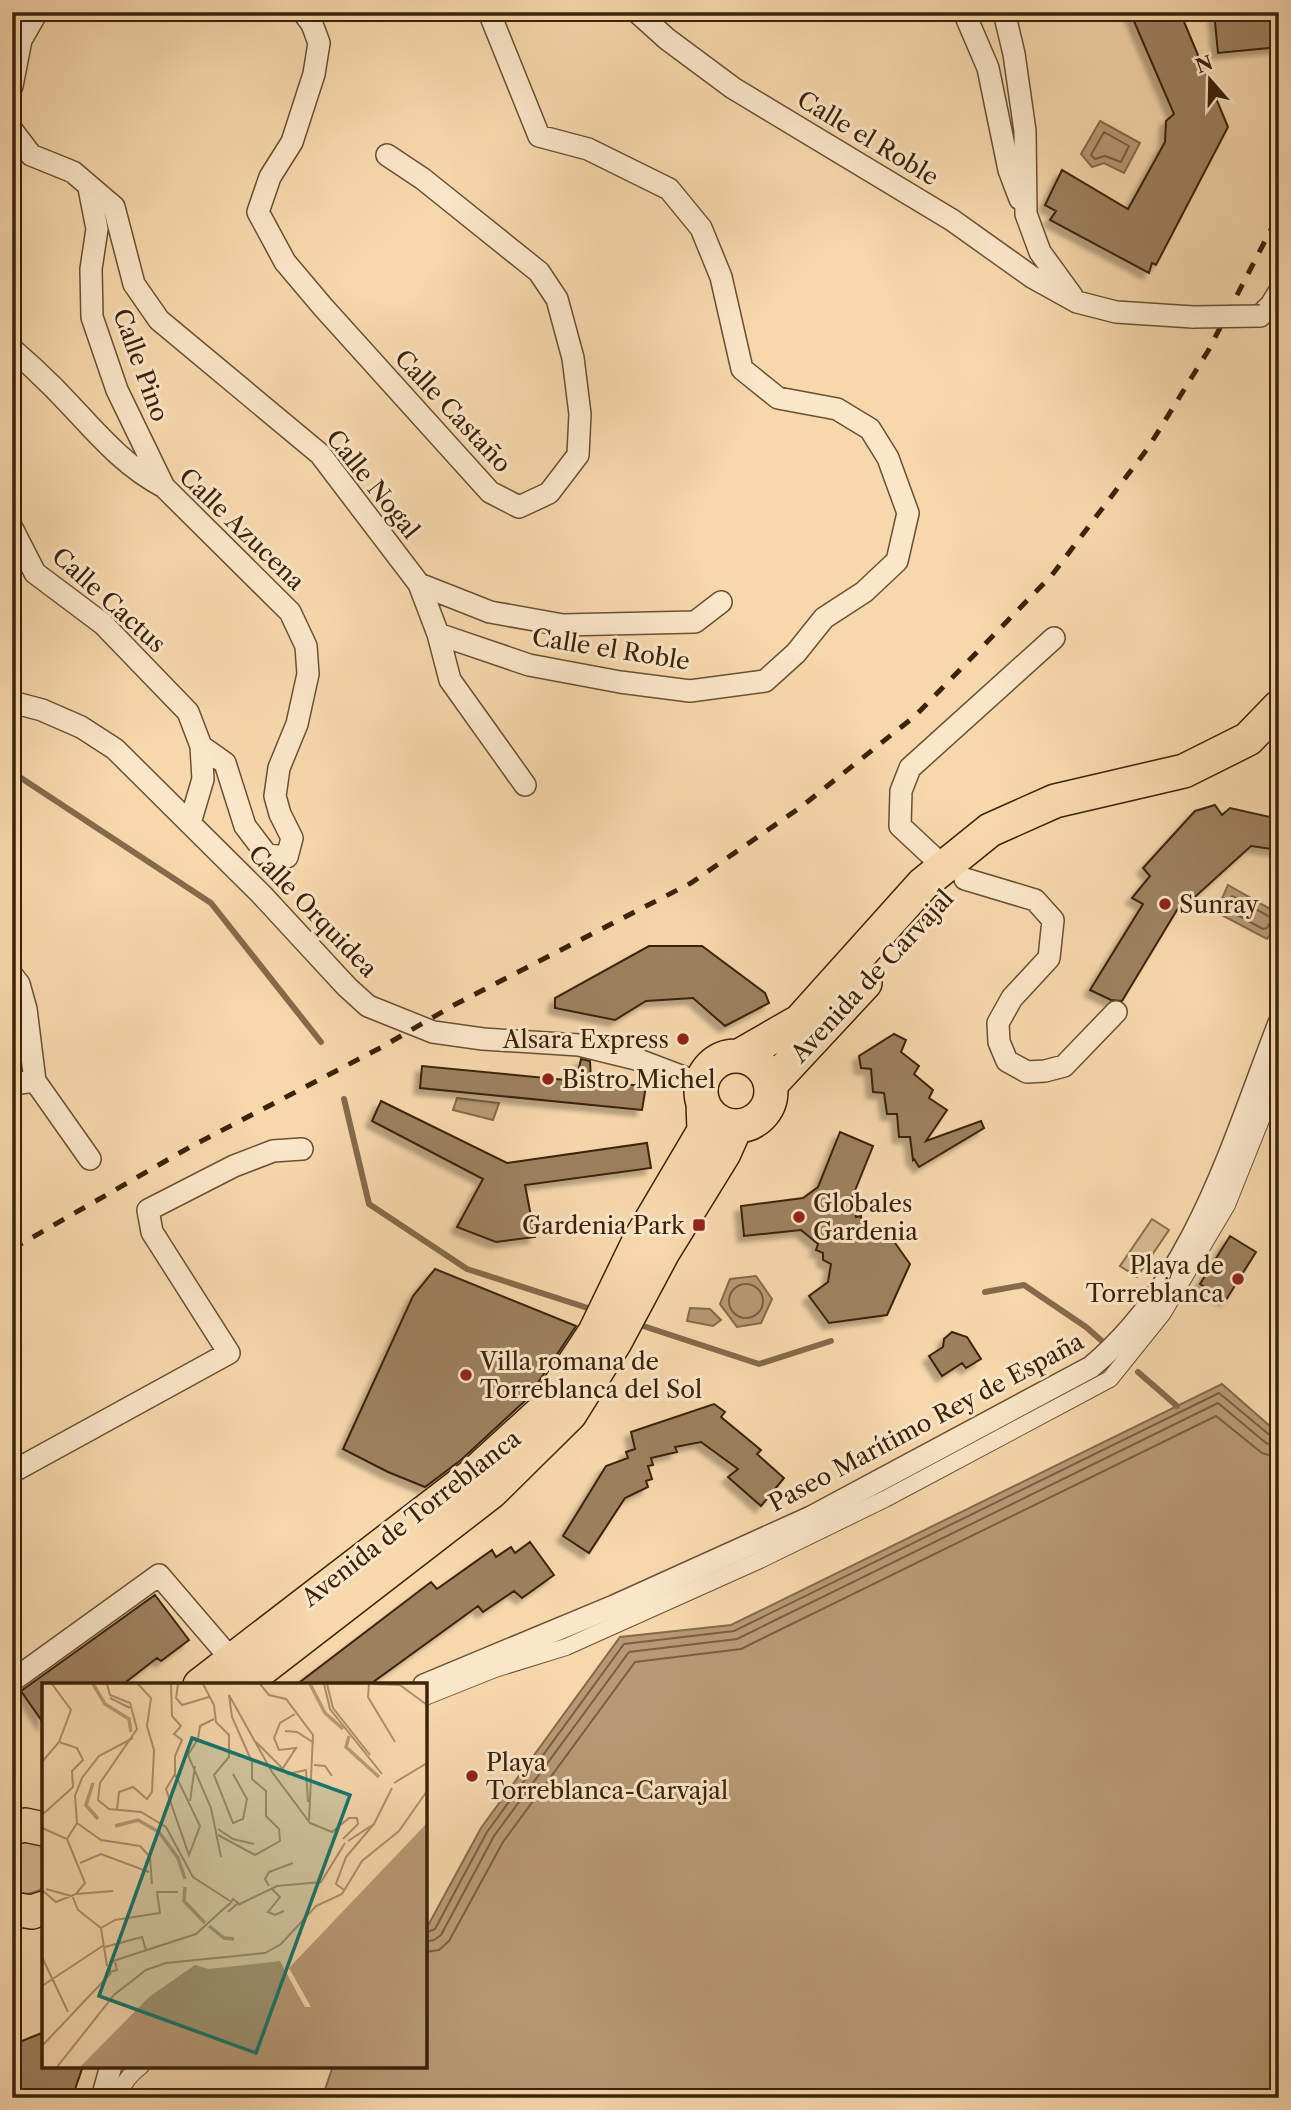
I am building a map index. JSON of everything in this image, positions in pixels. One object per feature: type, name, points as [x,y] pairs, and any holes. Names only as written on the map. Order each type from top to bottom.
[{"type":"main road","name":"Avenida de Carvajal","points":[[771,1084],[939,900],[955,873],[990,830],[1055,801],[1184,771],[1248,739],[1279,707]]},
{"type":"main road","name":"Avenida de Carvajal","points":[[739,1056],[800,1021],[923,884],[955,873],[1064,822],[1189,792],[1262,758],[1279,740]]},
{"type":"main road","points":[[739,1056],[760,1065],[771,1084],[769,1104],[764,1114],[746,1125],[725,1125],[715,1120],[702,1093],[711,1066],[719,1060],[739,1056]]},
{"type":"main road","name":"Avenida de Torreblanca","points":[[206,1683],[236,1672],[473,1475],[542,1412],[605,1337],[622,1302],[639,1241],[704,1131],[702,1093]]},
{"type":"main road","name":"Avenida de Torreblanca","points":[[622,1302],[663,1252],[724,1153],[736,1126]]},
{"type":"street","points":[[12,86],[21,40],[37,12]]},
{"type":"street","name":"Calle Castaño","points":[[303,12],[312,24],[319,43],[314,74],[292,142],[270,177],[258,212],[285,262],[323,307],[490,492],[519,507],[549,493],[578,456],[580,414],[573,358],[557,299],[539,272],[423,179],[387,155]]},
{"type":"street","name":"Calle el Roble","points":[[438,634],[529,665],[620,681],[690,691],[765,681],[796,653],[824,618],[864,593],[897,561],[908,513],[888,458],[870,429],[837,410],[778,398],[742,369],[721,277],[701,228],[669,189],[588,149],[539,136],[489,12]]},
{"type":"street","name":"Calle el Roble","points":[[637,12],[667,39],[733,88],[952,220],[1032,277],[1077,302],[1116,312],[1193,317],[1260,316],[1279,292]]},
{"type":"street","points":[[964,12],[988,68],[1009,170],[1040,251],[1077,302]]},
{"type":"street","points":[[1004,12],[1014,54],[1025,131],[1026,214]]},
{"type":"street","points":[[12,130],[31,155],[73,172],[89,188]]},
{"type":"street","name":"Calle Nogal","points":[[89,188],[114,206],[134,284],[159,320],[320,454],[419,584],[438,634],[450,680],[525,785]]},
{"type":"street","name":"Calle Pino","points":[[89,188],[97,229],[91,269],[92,317],[117,390],[164,487]]},
{"type":"street","name":"Calle Azucena","points":[[12,349],[51,385],[118,455],[164,487],[290,612],[306,646],[308,674],[297,724],[279,768],[275,796],[280,814],[292,838],[287,857],[267,855],[245,825],[225,763],[201,746]]},
{"type":"street","name":"Calle Cactus","points":[[12,528],[35,573],[103,624],[188,712],[201,746],[203,779],[190,823]]},
{"type":"street","points":[[419,584],[490,612],[563,625],[695,622],[721,602]]},
{"type":"street","points":[[1054,638],[910,768],[901,791],[900,826],[955,873],[1035,900],[1053,920],[1049,958],[1012,998],[998,1023],[999,1042],[1007,1060],[1027,1072],[1065,1066],[1116,1013]]},
{"type":"street","name":"Calle Orquidea","points":[[12,702],[42,710],[81,727],[115,749],[261,894],[368,1006],[433,1032],[483,1039],[579,1045],[636,1059],[702,1093]]},
{"type":"street","points":[[12,975],[19,985],[26,1009],[35,1081],[90,1159]]},
{"type":"street","name":"Paseo Marítimo Rey de España","points":[[427,1684],[614,1606],[811,1517],[1091,1367],[1108,1353],[1151,1302],[1183,1254],[1211,1200],[1279,1023]]},
{"type":"street","points":[[427,1696],[495,1669],[577,1642],[760,1560],[885,1499],[1110,1379],[1163,1313],[1227,1205],[1279,1074]]},
{"type":"street","points":[[12,1084],[35,1081]]},
{"type":"street","points":[[12,1472],[229,1353],[152,1232],[149,1210],[263,1154],[302,1149]]},
{"type":"street","points":[[12,1681],[159,1575],[236,1672]]},
{"type":"street","points":[[102,2098],[110,2068]]},
{"type":"street","points":[[118,2098],[121,2088],[138,2068]]},
{"type":"shaded area","points":[[1152,1219],[1169,1230],[1137,1277],[1120,1266]]},
{"type":"shaded area","points":[[19,1838],[42,1844],[42,1889],[24,1894],[12,1891],[12,1841]]},
{"type":"water","points":[[1100,121],[1140,143],[1124,173],[1104,163],[1092,167],[1081,154]]},
{"type":"water","points":[[1228,885],[1279,914],[1279,922],[1267,939],[1216,912]]},
{"type":"water","points":[[457,1098],[499,1103],[493,1120],[453,1110]]},
{"type":"water","points":[[756,1276],[772,1299],[761,1323],[737,1327],[720,1304],[730,1279]]},
{"type":"water","points":[[690,1308],[710,1309],[721,1320],[713,1326],[687,1321]]},
{"type":"water","points":[[1222,1384],[1279,1434],[1279,2098],[322,2098],[332,2068],[427,2068],[427,1927],[481,1828],[620,1637],[731,1625]]},
{"type":"building","points":[[1130,12],[1180,12],[1228,127],[1156,265],[1152,263],[1149,273],[1050,220],[1056,211],[1045,205],[1062,170],[1128,209],[1165,142],[1166,121],[1174,114]]},
{"type":"building","points":[[1214,12],[1279,12],[1279,47],[1218,53]]},
{"type":"building","name":"Sunray","points":[[1215,805],[1222,815],[1230,808],[1279,819],[1279,850],[1251,846],[1186,905],[1180,905],[1122,1001],[1111,1000],[1090,990],[1143,904],[1132,898],[1150,876],[1143,868],[1195,811]]},
{"type":"building","points":[[649,946],[702,946],[765,993],[769,1003],[725,1026],[693,998],[646,1001],[615,1020],[555,1008],[555,998]]},
{"type":"building","points":[[894,1034],[906,1040],[901,1052],[919,1066],[914,1074],[933,1090],[929,1098],[947,1110],[926,1141],[981,1121],[984,1128],[919,1167],[913,1160],[910,1137],[899,1137],[897,1114],[887,1114],[884,1093],[873,1092],[871,1069],[861,1068],[859,1056]]},
{"type":"building","points":[[581,1059],[590,1061],[591,1082],[646,1086],[642,1110],[420,1088],[422,1066],[576,1081]]},
{"type":"building","points":[[381,1101],[507,1163],[647,1143],[651,1168],[525,1185],[535,1237],[496,1242],[457,1227],[483,1179],[372,1121]]},
{"type":"building","name":"Globales Gardenia","points":[[840,1132],[873,1146],[852,1198],[856,1217],[861,1216],[862,1228],[867,1226],[870,1236],[888,1233],[910,1264],[887,1315],[829,1323],[809,1296],[828,1282],[831,1264],[823,1260],[823,1253],[816,1250],[818,1244],[801,1230],[744,1236],[741,1206],[803,1198],[818,1187]]},
{"type":"building","points":[[1230,1236],[1256,1252],[1226,1300],[1200,1284]]},
{"type":"building","name":"Villa romana de Torreblanca del Sol","points":[[435,1269],[576,1326],[527,1399],[461,1460],[425,1487],[343,1449],[413,1296]]},
{"type":"building","points":[[952,1332],[967,1337],[981,1359],[966,1368],[962,1363],[942,1376],[929,1356],[943,1347],[944,1339]]},
{"type":"building","points":[[714,1404],[725,1412],[721,1417],[761,1450],[757,1454],[784,1478],[761,1506],[728,1477],[738,1469],[701,1442],[675,1447],[677,1452],[651,1458],[653,1465],[648,1466],[652,1479],[646,1481],[648,1487],[625,1498],[589,1553],[563,1536],[606,1466],[628,1458],[626,1452],[635,1449],[631,1432]]},
{"type":"building","points":[[530,1542],[554,1575],[522,1598],[514,1591],[483,1612],[478,1606],[372,1683],[299,1683],[431,1582],[437,1589],[492,1550],[496,1557],[511,1547],[515,1553]]},
{"type":"building","points":[[155,1595],[189,1640],[161,1661],[157,1658],[125,1683],[42,1683],[42,1721],[21,1691]]},
{"type":"building","points":[[42,2033],[42,2068],[82,2068],[72,2098],[12,2098],[12,2055],[17,2043]]},
{"type":"waterway","points":[[12,772],[211,903],[321,1042]]},
{"type":"waterway","points":[[344,1099],[369,1204],[467,1269],[594,1310]]},
{"type":"waterway","points":[[985,1292],[1024,1285],[1102,1341]]},
{"type":"waterway","points":[[637,1324],[759,1364],[831,1341]]},
{"type":"waterway","points":[[1138,1372],[1177,1406]]},
{"type":"railway","points":[[12,1249],[190,1147],[382,1047],[454,1005],[691,883],[801,807],[915,716],[1052,575],[1148,448],[1208,351],[1279,214]]},
{"type":"place","name":"Sunray","points":[[1165,904]]},
{"type":"place","name":"Alsara Express","points":[[683,1039]]},
{"type":"place","name":"Bistro Michel","points":[[548,1079]]},
{"type":"place","name":"Globales Gardenia","points":[[799,1217]]},
{"type":"place","name":"Gardenia Park","points":[[699,1225]]},
{"type":"place","name":"Playa de Torreblanca","points":[[1238,1279]]},
{"type":"place","name":"Villa romana de Torreblanca del Sol","points":[[466,1375]]},
{"type":"place","name":"Playa Torreblanca-Carvajal","points":[[472,1776]]}]
